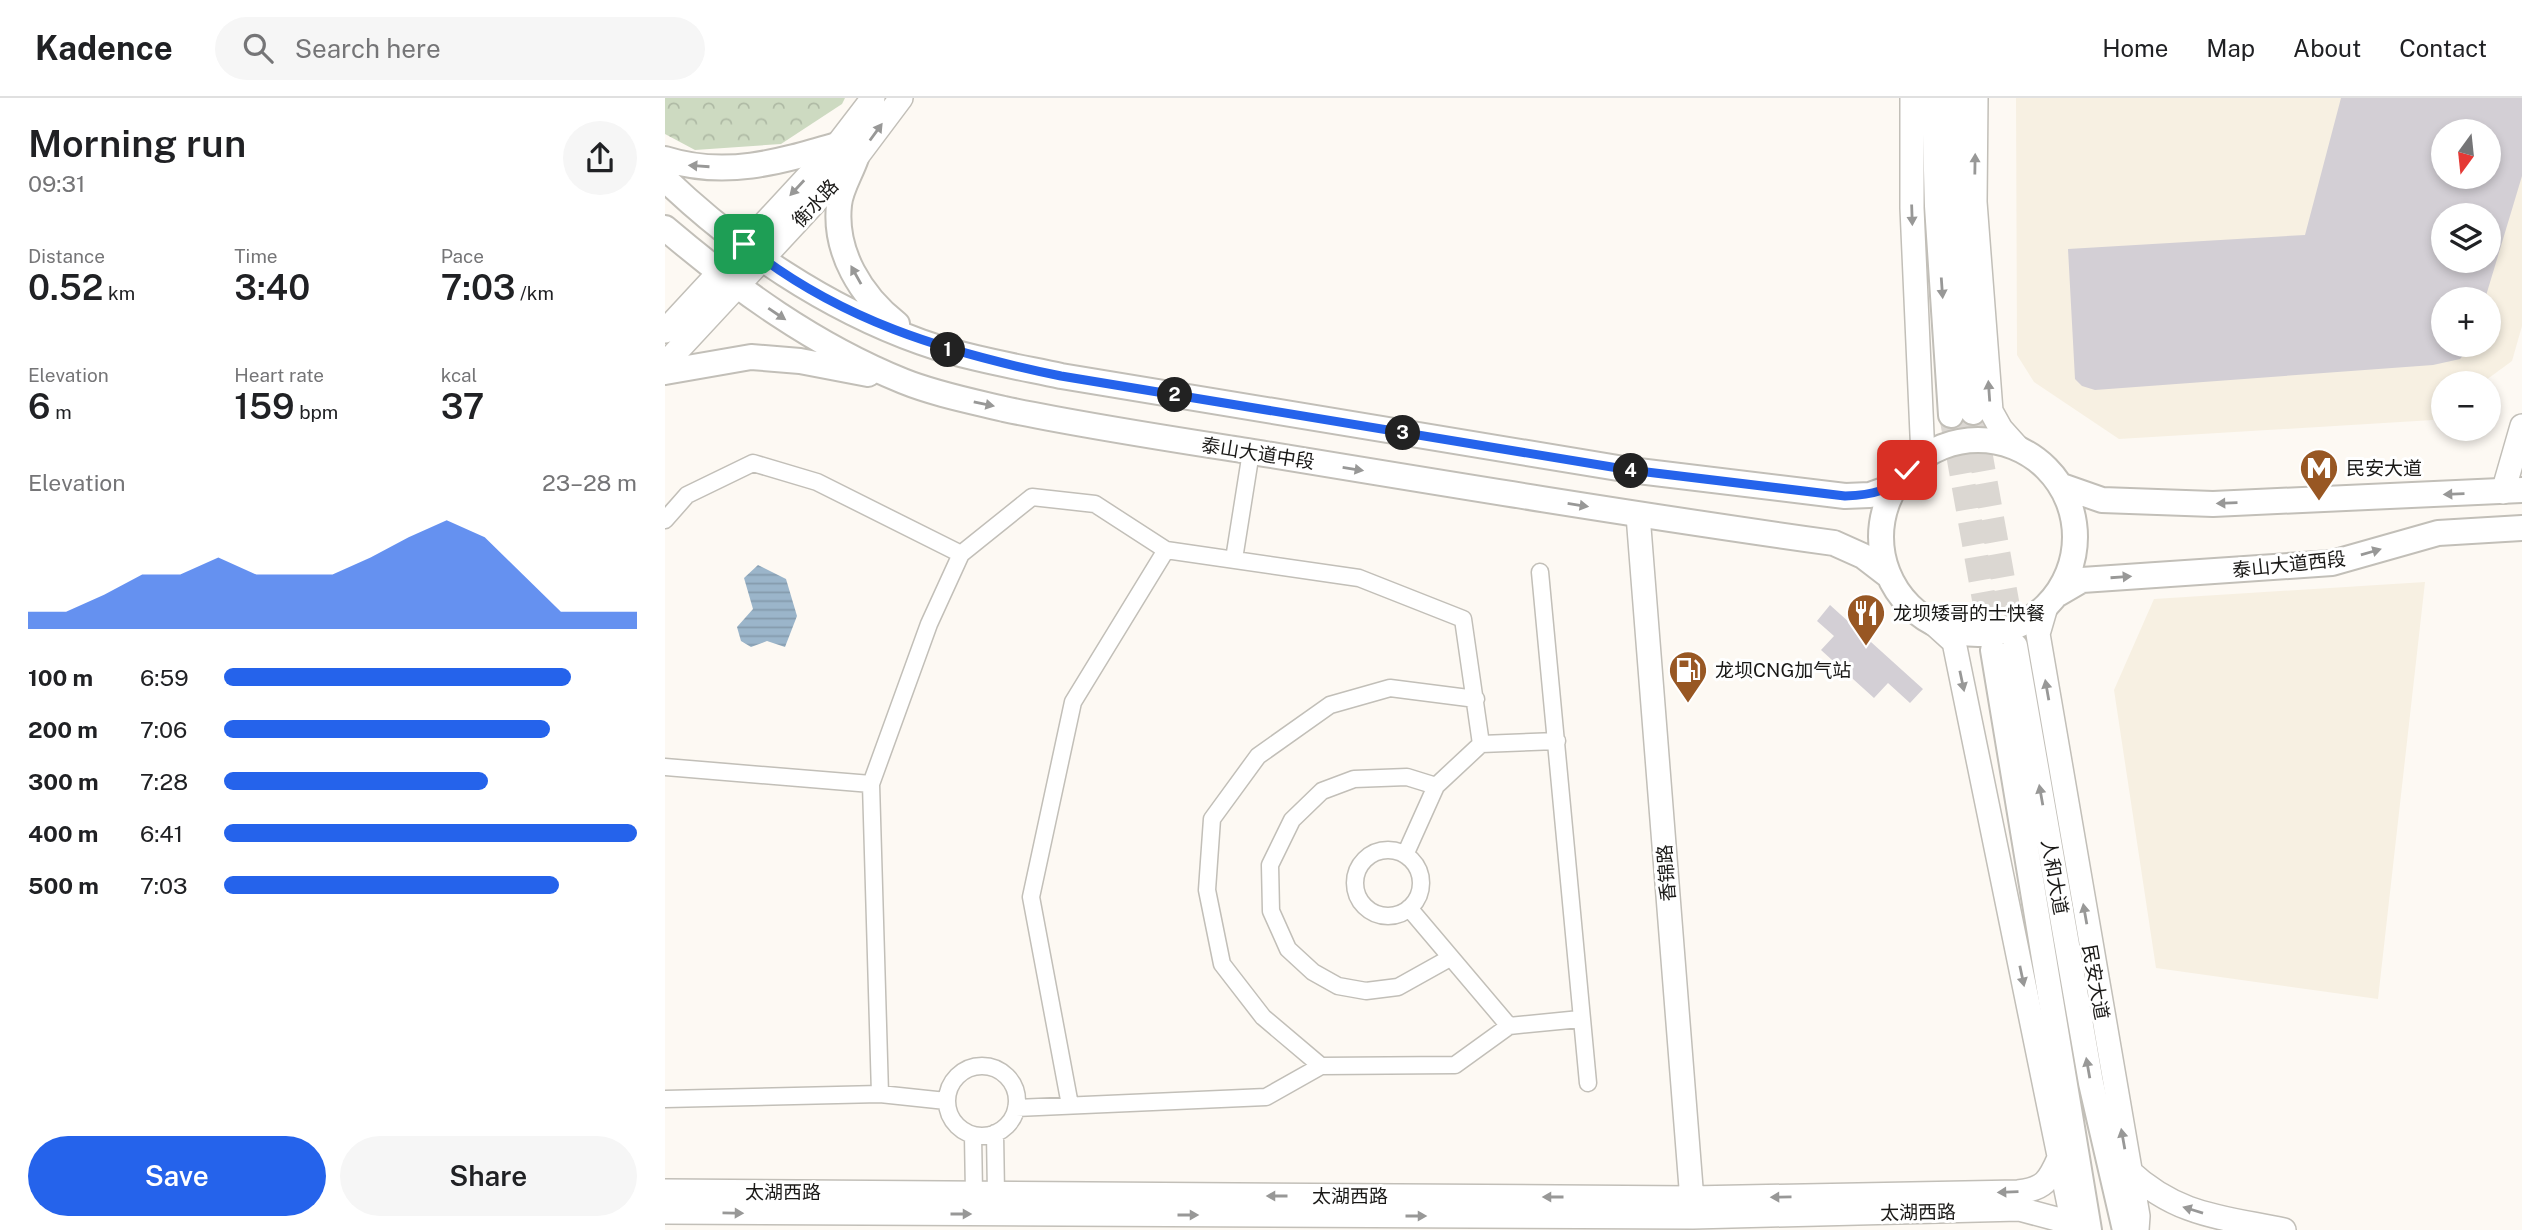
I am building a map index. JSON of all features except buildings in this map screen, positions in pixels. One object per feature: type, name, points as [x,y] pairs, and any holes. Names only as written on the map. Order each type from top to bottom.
[{"type":"main road","name":"衡水路","points":[[847,151],[873,98]]},
{"type":"main road","name":"衡水路","points":[[665,364],[728,279],[847,151],[901,98]]},
{"type":"main road","points":[[1912,98],[1912,208],[1923,457]]},
{"type":"main road","points":[[1934,98],[1937,206],[1962,413],[1955,206],[1955,98]]},
{"type":"main road","points":[[1933,623],[1964,633],[1986,634],[2007,630],[2051,602],[2068,577],[2076,545],[2073,513],[2062,486],[2043,464],[2019,449],[2001,429],[1991,411],[1975,202],[1976,98]]},
{"type":"main road","points":[[665,159],[688,166],[734,169],[847,151],[839,202],[839,238],[855,276],[879,310],[919,341]]},
{"type":"main road","points":[[665,179],[687,201],[754,251],[833,303],[919,341],[979,359],[1061,376],[1630,470],[1845,496],[1870,495],[1895,486]]},
{"type":"main road","name":"泰山大道中段","points":[[665,228],[728,279],[813,338],[904,381],[972,401],[1051,419],[1251,452],[1638,515],[1834,543],[1863,556],[1889,576]]},
{"type":"main road","name":"衡水路","points":[[665,331],[728,279]]},
{"type":"main road","points":[[665,372],[751,357],[800,361],[904,381]]},
{"type":"main road","points":[[2062,486],[2102,500],[2213,504],[2512,491],[2522,426]]},
{"type":"main road","points":[[2019,449],[1980,439],[1941,447],[1923,457],[1895,486],[1881,524],[1881,544],[1889,576],[1907,603],[1954,642],[2059,1158],[2079,1230]]},
{"type":"main road","name":"香锦路","points":[[1638,515],[1693,1215]]},
{"type":"main road","name":"泰山大道西段","points":[[2051,602],[2082,579],[2332,563],[2438,533],[2522,528]]},
{"type":"main road","name":"民安大道","points":[[2051,602],[2038,634],[2138,1216],[2137,1230]]},
{"type":"main road","name":"人和大道","points":[[2079,1230],[2004,648],[2091,1083],[2125,1230]]},
{"type":"main road","name":"太湖西路","points":[[665,1191],[985,1194],[1693,1215],[2037,1190],[2050,1177],[2059,1158]]},
{"type":"main road","points":[[2128,1170],[2151,1192],[2175,1205],[2284,1230]]},
{"type":"main road","name":"太湖西路","points":[[665,1212],[1290,1223],[2019,1209],[2057,1219],[2079,1230]]},
{"type":"street","points":[[1234,559],[1251,452]]},
{"type":"street","points":[[665,520],[687,495],[753,463],[817,482],[961,554]]},
{"type":"street","points":[[880,1094],[870,784],[929,624],[961,554],[1032,497],[1095,503],[1166,550],[1359,578],[1463,619],[1481,744]]},
{"type":"street","points":[[1070,1105],[1031,897],[1073,702],[1166,550]]},
{"type":"street","points":[[1540,572],[1588,1083]]},
{"type":"street","points":[[1321,1066],[1263,1017],[1222,964],[1207,890],[1212,819],[1258,756],[1330,705],[1390,688],[1476,699]]},
{"type":"street","points":[[1405,855],[1436,786],[1481,744],[1556,741]]},
{"type":"street","points":[[665,767],[870,784]]},
{"type":"street","points":[[1436,786],[1407,777],[1354,779],[1322,791],[1291,820],[1270,865],[1271,911],[1289,949],[1313,972],[1338,986],[1366,991],[1398,987],[1450,958]]},
{"type":"street","points":[[1395,851],[1405,855],[1418,870],[1421,881],[1416,901],[1409,908],[1391,916],[1381,915],[1363,905],[1355,887],[1359,867],[1374,853],[1395,851]]},
{"type":"street","points":[[1409,908],[1509,1026]]},
{"type":"street","points":[[1016,1108],[1266,1097],[1321,1066],[1455,1065],[1509,1026],[1580,1019]]},
{"type":"street","points":[[974,1066],[985,1066],[1006,1075],[1013,1085],[1016,1108],[1005,1127],[995,1133],[973,1135],[954,1122],[946,1101],[954,1079],[974,1066]]},
{"type":"street","points":[[665,1099],[880,1094],[946,1101]]},
{"type":"street","points":[[985,1194],[995,1133]]},
{"type":"street","points":[[973,1135],[985,1194]]},
{"type":"shaded area","points":[[2016,98],[2522,98],[2522,326],[2512,361],[2498,371],[2431,371],[2431,420],[2119,439],[2034,382],[2017,355]]},
{"type":"shaded area","points":[[2425,582],[2378,999],[2156,968],[2114,690],[2154,599]]},
{"type":"green space","points":[[665,98],[845,98],[842,104],[781,144],[695,150],[665,134]]},
{"type":"water","points":[[758,565],[786,579],[797,616],[785,647],[767,641],[751,647],[741,641],[737,627],[753,609],[744,578]]},
{"type":"tunnel","points":[[1973,412],[2015,646]]},
{"type":"tunnel","points":[[1951,415],[1993,650]]},
{"type":"place","name":"民安大道","points":[[2319,502]]},
{"type":"place","name":"龙坝矮哥的士快餐","points":[[1866,647]]},
{"type":"place","name":"龙坝CNG加气站","points":[[1688,704]]},
{"type":"route","points":[[744,244],[833,303],[919,341],[979,359],[1061,376],[1630,470],[1845,496],[1870,495],[1895,486],[1907,470]]}]
